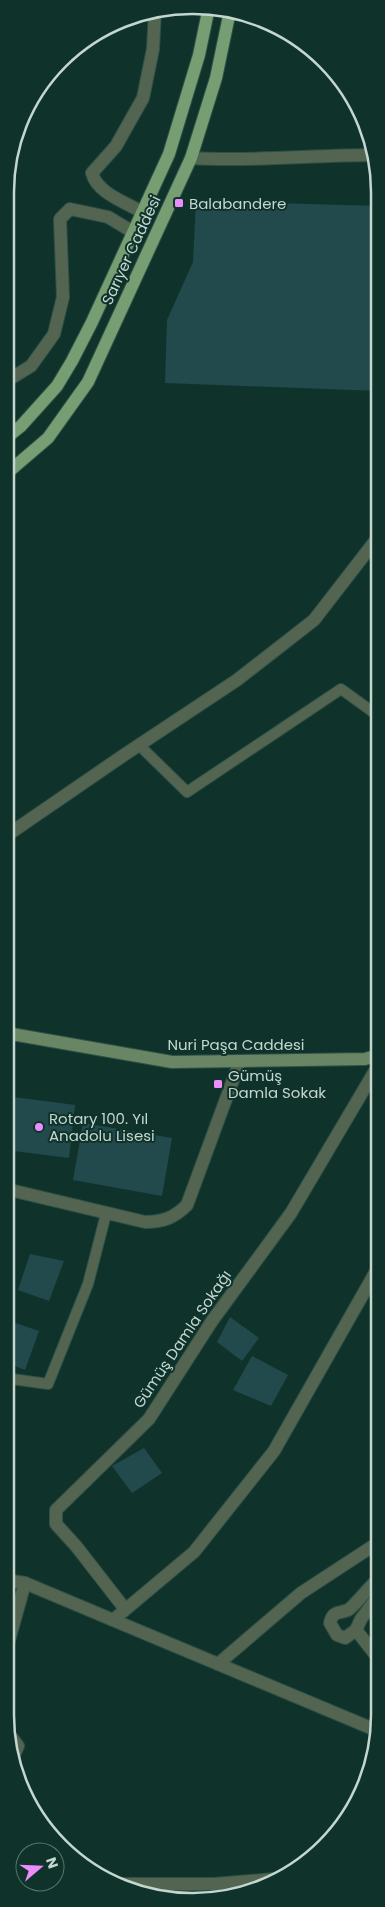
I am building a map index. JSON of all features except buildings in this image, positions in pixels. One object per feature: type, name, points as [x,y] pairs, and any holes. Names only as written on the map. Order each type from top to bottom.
[{"type":"main road","name":"Sarıyer Caddesi","points":[[14,432],[56,386],[92,322],[169,154],[199,55],[207,14]]},
{"type":"main road","name":"Sarıyer Caddesi","points":[[14,467],[48,438],[88,382],[191,158],[216,78],[229,17]]},
{"type":"street","points":[[142,212],[102,189],[94,182],[92,173],[116,146],[143,98],[153,49],[155,18]]},
{"type":"street","points":[[191,158],[226,160],[367,155]]},
{"type":"street","points":[[14,376],[31,366],[54,334],[63,297],[60,219],[70,209],[108,217],[133,232]]},
{"type":"street","points":[[14,831],[237,680],[314,620],[371,546]]},
{"type":"street","name":"Nuri Paşa Caddesi","points":[[14,1035],[172,1062],[371,1058]]},
{"type":"street","points":[[14,1190],[145,1222],[158,1222],[170,1219],[187,1205],[240,1061]]},
{"type":"street","name":"Gümüş Damla Sokağı","points":[[125,1609],[76,1546],[56,1524],[56,1510],[150,1419],[212,1321],[291,1213],[371,1078]]},
{"type":"street","points":[[113,1620],[194,1552],[274,1451],[371,1280]]},
{"type":"street","points":[[218,1664],[301,1593],[371,1547]]},
{"type":"street","points":[[14,1582],[25,1584],[113,1620],[371,1728]]},
{"type":"street","points":[[14,1623],[25,1584]]},
{"type":"street","points":[[371,1586],[348,1610],[337,1612],[332,1618],[330,1623],[337,1635],[345,1638],[356,1630],[371,1601]]},
{"type":"street","points":[[356,1630],[371,1649]]},
{"type":"street","points":[[138,1885],[214,1884],[260,1880]]},
{"type":"lane","points":[[139,745],[187,792],[341,689],[371,711]]},
{"type":"lane","points":[[14,1379],[48,1384],[88,1284],[106,1214]]},
{"type":"place","name":"Balabandere","points":[[179,203]]},
{"type":"place","name":"Gümüş Damla Sokak","points":[[218,1084]]},
{"type":"place","name":"Rotary 100. Yıl Anadolu Lisesi","points":[[39,1127]]}]
